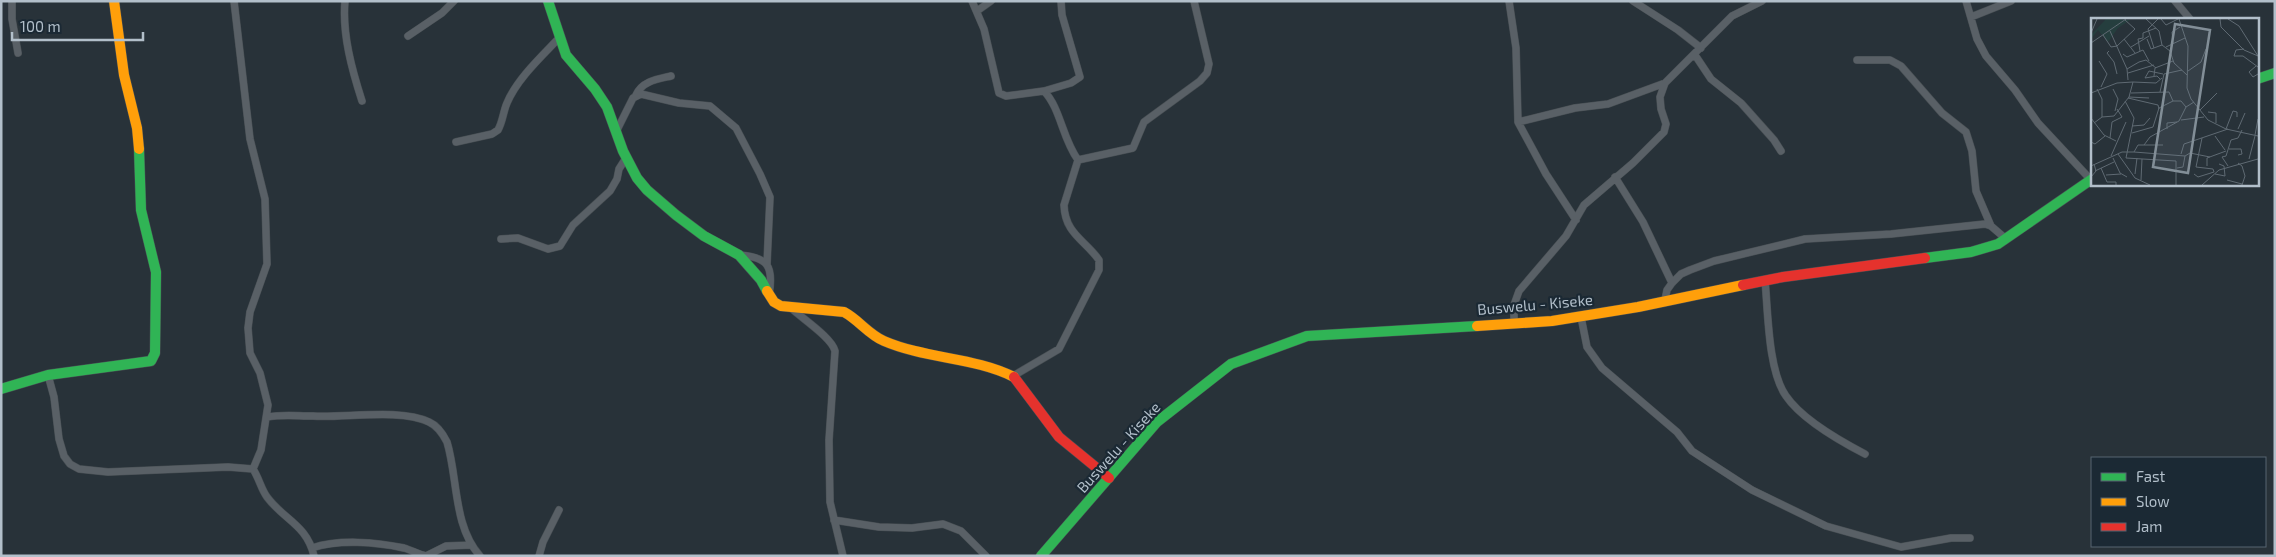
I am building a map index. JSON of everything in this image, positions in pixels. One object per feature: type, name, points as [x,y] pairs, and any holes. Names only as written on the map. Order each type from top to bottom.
[{"type":"street","points":[[12,1],[12,19],[18,53]]},
{"type":"street","points":[[1,389],[48,375],[144,363],[151,361],[155,353],[156,272],[140,210],[141,174],[137,128],[124,75],[114,1]]},
{"type":"street","points":[[234,1],[250,140],[265,199],[267,264],[250,312],[248,328],[250,353],[264,387],[268,405],[261,450],[253,469],[267,497],[304,533],[313,552],[321,545],[349,543],[387,545],[426,556],[446,546],[472,545]]},
{"type":"street","points":[[346,1],[344,16],[352,71],[362,101]]},
{"type":"street","points":[[408,36],[442,14],[454,1]]},
{"type":"street","points":[[548,1],[554,14],[559,38],[566,55],[595,89],[607,107],[626,158],[637,178],[658,200],[704,236],[738,255],[761,280],[774,302],[791,308],[844,312],[852,316],[866,331],[884,341],[931,356],[976,364],[1013,376],[1019,381],[1060,437],[1109,478]]},
{"type":"street","points":[[972,1],[984,29],[999,93],[1006,96],[1044,91],[1072,83],[1080,77],[1062,15],[1061,1]]},
{"type":"street","points":[[977,10],[991,1]]},
{"type":"street","points":[[1078,160],[1132,148],[1144,122],[1200,81],[1207,72],[1209,64],[1194,1]]},
{"type":"street","points":[[1509,1],[1516,48],[1518,122],[1525,139],[1576,220]]},
{"type":"street","points":[[1633,1],[1678,30],[1701,48]]},
{"type":"street","points":[[1518,122],[1575,108],[1608,104],[1665,83],[1732,16],[1762,1]]},
{"type":"street","points":[[1966,1],[1977,38],[1986,56],[2015,90],[2038,123],[2091,179]]},
{"type":"street","points":[[1971,17],[2011,1]]},
{"type":"street","points":[[2175,1],[2189,18]]},
{"type":"street","points":[[456,142],[492,134],[498,130],[506,104],[512,93],[539,58],[559,38]]},
{"type":"street","points":[[1694,55],[1711,79],[1741,104],[1774,140],[1781,152]]},
{"type":"street","points":[[1857,60],[1890,60],[1901,66],[1942,113],[1966,132],[1972,151],[1976,191],[1991,226]]},
{"type":"street","points":[[2258,79],[2275,74]]},
{"type":"street","points":[[617,130],[639,89],[649,82],[671,76]]},
{"type":"street","points":[[1514,324],[1514,305],[1518,291],[1566,236],[1584,205],[1633,163],[1664,132],[1666,124],[1661,109],[1660,96],[1665,83]]},
{"type":"street","points":[[1044,91],[1055,106],[1070,149],[1078,160]]},
{"type":"street","points":[[636,95],[646,95],[679,103],[710,106],[736,128],[770,198],[767,264]]},
{"type":"street","points":[[501,239],[518,238],[548,249],[560,246],[573,225],[610,191],[626,158]]},
{"type":"street","points":[[1013,376],[1059,349],[1099,270],[1099,260],[1075,236],[1064,211],[1064,205],[1078,160]]},
{"type":"street","points":[[1615,177],[1643,222],[1672,283]]},
{"type":"street","name":"Buswelu - Kiseke","points":[[1041,556],[1157,422],[1231,364],[1261,352],[1307,336],[1514,324],[1581,317],[1765,280],[1971,252],[1998,244],[2091,181]]},
{"type":"street","points":[[1665,300],[1672,283],[1681,274],[1714,261],[1805,238],[1890,234],[1985,224],[1991,226],[2006,239]]},
{"type":"street","points":[[738,255],[760,258],[767,264],[771,272],[769,295]]},
{"type":"street","points":[[1765,280],[1772,354],[1775,370],[1785,395],[1800,412],[1839,440],[1865,454]]},
{"type":"street","points":[[791,308],[829,340],[835,352],[829,440],[830,502],[843,556]]},
{"type":"street","points":[[1581,317],[1587,346],[1602,368],[1677,432],[1692,450],[1752,490],[1826,526],[1901,547],[1951,538],[1970,538]]},
{"type":"street","points":[[48,375],[54,397],[59,439],[64,456],[70,464],[79,469],[108,472],[228,466],[253,469]]},
{"type":"street","points":[[267,417],[290,414],[314,416],[372,415],[415,418],[429,422],[442,432],[447,442],[462,520],[472,545],[480,556]]},
{"type":"street","points":[[539,556],[543,542],[559,510]]},
{"type":"street","points":[[834,520],[885,528],[912,528],[943,524],[961,531],[986,556]]},
{"type":"traffic: fast","points":[[548,1],[566,55],[595,89],[607,107],[623,151],[637,178],[647,190],[676,215],[704,236],[739,255],[761,280],[767,291]]},
{"type":"traffic: fast","points":[[2258,79],[2275,73]]},
{"type":"traffic: fast","points":[[1,389],[48,375],[151,361],[155,353],[156,272],[141,210],[139,149]]},
{"type":"traffic: fast","points":[[1925,258],[1971,252],[1998,244],[2091,180]]},
{"type":"traffic: fast","points":[[1041,556],[1157,422],[1231,364],[1307,336],[1477,326]]},
{"type":"traffic: slow","points":[[114,1],[124,75],[137,128],[139,149]]},
{"type":"traffic: slow","points":[[1477,326],[1552,321],[1638,307],[1743,285]]},
{"type":"traffic: slow","points":[[767,291],[774,302],[781,306],[844,312],[873,335],[884,341],[916,351],[983,365],[1014,377]]},
{"type":"traffic: jam","points":[[1743,285],[1783,277],[1925,258]]},
{"type":"traffic: jam","points":[[1014,377],[1059,437],[1109,478]]}]
